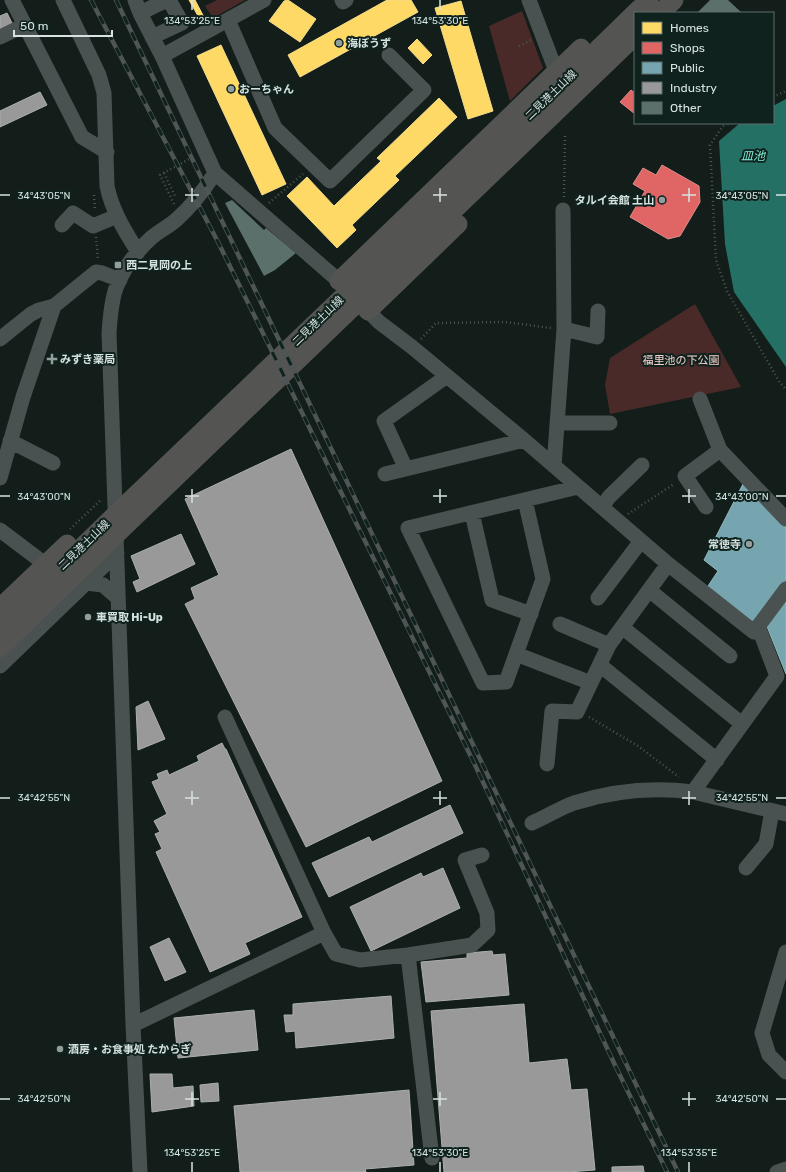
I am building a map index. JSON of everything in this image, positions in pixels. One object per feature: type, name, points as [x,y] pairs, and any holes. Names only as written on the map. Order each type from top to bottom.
[{"type":"main road","points":[[340,282],[556,71],[630,4],[637,0]]},
{"type":"main road","name":"二見港土山線","points":[[636,12],[649,0]]},
{"type":"main road","points":[[661,12],[674,0]]},
{"type":"main road","points":[[671,12],[679,0]]},
{"type":"main road","name":"二見港土山線","points":[[0,648],[367,284],[634,14]]},
{"type":"main road","name":"二見港土山線","points":[[0,627],[120,509],[367,284],[634,37]]},
{"type":"main road","points":[[368,311],[634,53]]},
{"type":"main road","points":[[0,608],[115,498]]},
{"type":"street","points":[[12,0],[82,137],[107,152]]},
{"type":"street","points":[[63,0],[99,75],[104,93],[107,186],[109,197],[117,216],[138,252]]},
{"type":"street","points":[[152,37],[182,23],[168,0],[138,7],[152,37],[162,56],[215,174],[340,282],[379,322],[412,347],[524,440],[668,564],[754,632],[786,589]]},
{"type":"street","points":[[162,56],[264,0]]},
{"type":"street","points":[[342,0],[343,2],[346,0]]},
{"type":"street","points":[[531,1],[556,71]]},
{"type":"street","points":[[228,20],[275,128],[314,164],[330,182],[424,90],[389,55]]},
{"type":"street","points":[[0,37],[25,25]]},
{"type":"street","points":[[140,1172],[109,333],[113,298],[120,280],[138,252],[151,238],[176,220],[190,206],[215,174]]},
{"type":"street","points":[[554,466],[564,329],[563,210]]},
{"type":"street","points":[[62,225],[73,213],[94,226],[117,216]]},
{"type":"street","points":[[0,339],[31,314],[38,310],[54,306],[96,272],[120,280]]},
{"type":"street","points":[[0,478],[23,397],[54,306]]},
{"type":"street","points":[[564,329],[597,337],[598,311]]},
{"type":"street","points":[[406,469],[384,421],[447,376]]},
{"type":"street","points":[[700,400],[720,450],[786,519]]},
{"type":"street","points":[[557,423],[610,423]]},
{"type":"street","points":[[385,474],[524,440]]},
{"type":"street","points":[[10,441],[53,463]]},
{"type":"street","points":[[706,507],[685,476],[720,450]]},
{"type":"street","points":[[602,507],[609,497],[642,465]]},
{"type":"street","points":[[525,500],[543,579],[506,682],[483,683],[408,528],[578,487]]},
{"type":"street","points":[[472,513],[492,600],[531,614]]},
{"type":"street","points":[[0,530],[45,564],[86,583],[103,585],[118,598]]},
{"type":"street","points":[[598,598],[641,541]]},
{"type":"street","points":[[0,666],[117,553]]},
{"type":"street","points":[[547,764],[552,710],[577,712],[609,645],[668,564]]},
{"type":"street","points":[[649,590],[730,656]]},
{"type":"street","points":[[560,624],[609,645]]},
{"type":"street","points":[[695,790],[777,676],[758,626]]},
{"type":"street","points":[[622,627],[742,724]]},
{"type":"street","points":[[516,654],[591,683]]},
{"type":"street","points":[[600,665],[717,760]]},
{"type":"street","points":[[225,717],[324,933],[336,954],[360,960],[408,955],[472,945],[488,930],[487,913],[465,860],[482,855]]},
{"type":"street","points":[[532,823],[573,803],[625,791],[695,790],[779,813],[766,844],[746,868]]},
{"type":"street","points":[[134,1025],[324,933]]},
{"type":"street","points":[[786,952],[762,1033],[769,1055],[786,1072]]},
{"type":"street","points":[[408,955],[432,1158]]},
{"type":"street","points":[[777,1172],[786,1169]]},
{"type":"path","points":[[774,97],[786,91]]},
{"type":"path","points":[[726,124],[710,145],[716,260],[727,291],[780,383],[786,389]]},
{"type":"path","points":[[563,210],[566,135]]},
{"type":"path","points":[[176,207],[160,175],[194,156]]},
{"type":"path","points":[[259,211],[314,164]]},
{"type":"path","points":[[164,173],[176,198]]},
{"type":"path","points":[[94,226],[98,260],[101,263]]},
{"type":"path","points":[[412,347],[436,323],[505,322],[564,329]]},
{"type":"path","points":[[618,521],[685,476]]},
{"type":"path","points":[[577,712],[591,718],[638,746],[695,790]]},
{"type":"green space","points":[[217,0],[245,0],[213,18],[205,6]]},
{"type":"green space","points":[[522,11],[543,68],[510,101],[489,26]]},
{"type":"green space","name":"福里池の下公園","points":[[695,304],[741,387],[610,414],[605,385],[610,358]]},
{"type":"water","name":"皿池","points":[[786,99],[786,367],[734,292],[725,244],[719,141],[739,124],[774,124],[774,105]]},
{"type":"building: Homes","points":[[189,0],[195,0],[206,21],[202,23]]},
{"type":"building: Homes","points":[[288,0],[316,19],[300,42],[269,21],[284,1]]},
{"type":"building: Homes","points":[[387,0],[411,0],[418,12],[300,77],[288,55]]},
{"type":"building: Homes","points":[[461,1],[493,111],[468,119],[435,8]]},
{"type":"building: Homes","points":[[417,39],[432,55],[423,64],[408,48]]},
{"type":"building: Homes","points":[[221,45],[286,184],[262,195],[197,56]]},
{"type":"building: Homes","points":[[439,98],[457,117],[395,176],[399,180],[352,225],[356,230],[337,248],[287,196],[307,177],[334,206],[381,161],[377,158]]},
{"type":"building: Shops","points":[[631,90],[634,92],[634,113],[620,102]]},
{"type":"building: Shops","points":[[662,165],[699,186],[700,202],[680,236],[668,239],[630,217],[645,191],[633,184],[643,168],[656,175]]},
{"type":"building: Public","name":"常徳寺","points":[[744,482],[786,527],[786,580],[754,625],[706,589],[718,571],[704,560]]},
{"type":"building: Public","points":[[786,597],[786,674],[766,624]]},
{"type":"building: Industry","points":[[7,13],[13,25],[0,30],[0,16]]},
{"type":"building: Industry","points":[[40,92],[47,105],[0,127],[0,111]]},
{"type":"building: Industry","points":[[291,449],[442,781],[306,847],[185,604],[195,599],[191,588],[219,575],[185,499]]},
{"type":"building: Industry","points":[[181,534],[195,564],[137,592],[133,582],[140,579],[131,556]]},
{"type":"building: Industry","points":[[148,701],[165,739],[138,750],[136,707]]},
{"type":"building: Industry","points":[[222,743],[302,917],[245,943],[250,954],[210,972],[156,852],[162,849],[155,834],[160,832],[154,821],[167,814],[152,782],[159,779],[157,774],[167,770],[169,775],[199,761],[197,756]]},
{"type":"building: Industry","points":[[450,805],[463,833],[329,897],[312,863],[369,837],[372,842]]},
{"type":"building: Industry","points":[[443,868],[460,908],[371,951],[350,907],[421,873],[423,877]]},
{"type":"building: Industry","points":[[169,938],[186,972],[165,981],[150,947]]},
{"type":"building: Industry","points":[[492,951],[493,955],[505,954],[509,995],[426,1002],[421,962],[467,958],[467,953]]},
{"type":"building: Industry","points":[[391,996],[394,1038],[296,1048],[295,1031],[286,1032],[284,1015],[293,1015],[293,1004]]},
{"type":"building: Industry","points":[[524,1004],[529,1063],[567,1059],[571,1090],[587,1089],[595,1170],[568,1172],[444,1172],[431,1011]]},
{"type":"building: Industry","points":[[254,1010],[258,1050],[178,1058],[174,1018]]},
{"type":"building: Industry","points":[[150,1074],[172,1074],[173,1088],[193,1086],[194,1106],[152,1112]]},
{"type":"building: Industry","points":[[218,1083],[219,1101],[201,1102],[200,1085]]},
{"type":"building: Industry","points":[[409,1090],[414,1165],[365,1169],[366,1172],[240,1172],[234,1106]]},
{"type":"building: Industry","points":[[643,1166],[644,1172],[612,1172],[612,1167]]},
{"type":"building: Other","points":[[710,0],[728,0],[741,12],[698,12]]},
{"type":"building: Other","points":[[232,200],[264,230],[266,228],[296,253],[275,270],[264,276],[225,203]]},
{"type":"railway","points":[[91,0],[218,242],[256,319],[475,765],[614,1063],[667,1172]]},
{"type":"railway","points":[[116,0],[678,1172]]},
{"type":"place","name":"海ぼうず","points":[[339,43]]},
{"type":"place","name":"おーちゃん","points":[[231,89]]},
{"type":"place","name":"タルイ会館 土山","points":[[662,200]]},
{"type":"place","name":"西二見岡の上","points":[[118,265]]},
{"type":"place","name":"みずき薬局","points":[[52,359]]},
{"type":"place","name":"常徳寺","points":[[749,544]]},
{"type":"place","name":"車買取 Hi-Up","points":[[88,617]]},
{"type":"place","name":"酒房・お食事処 たからぎ","points":[[60,1049]]}]
